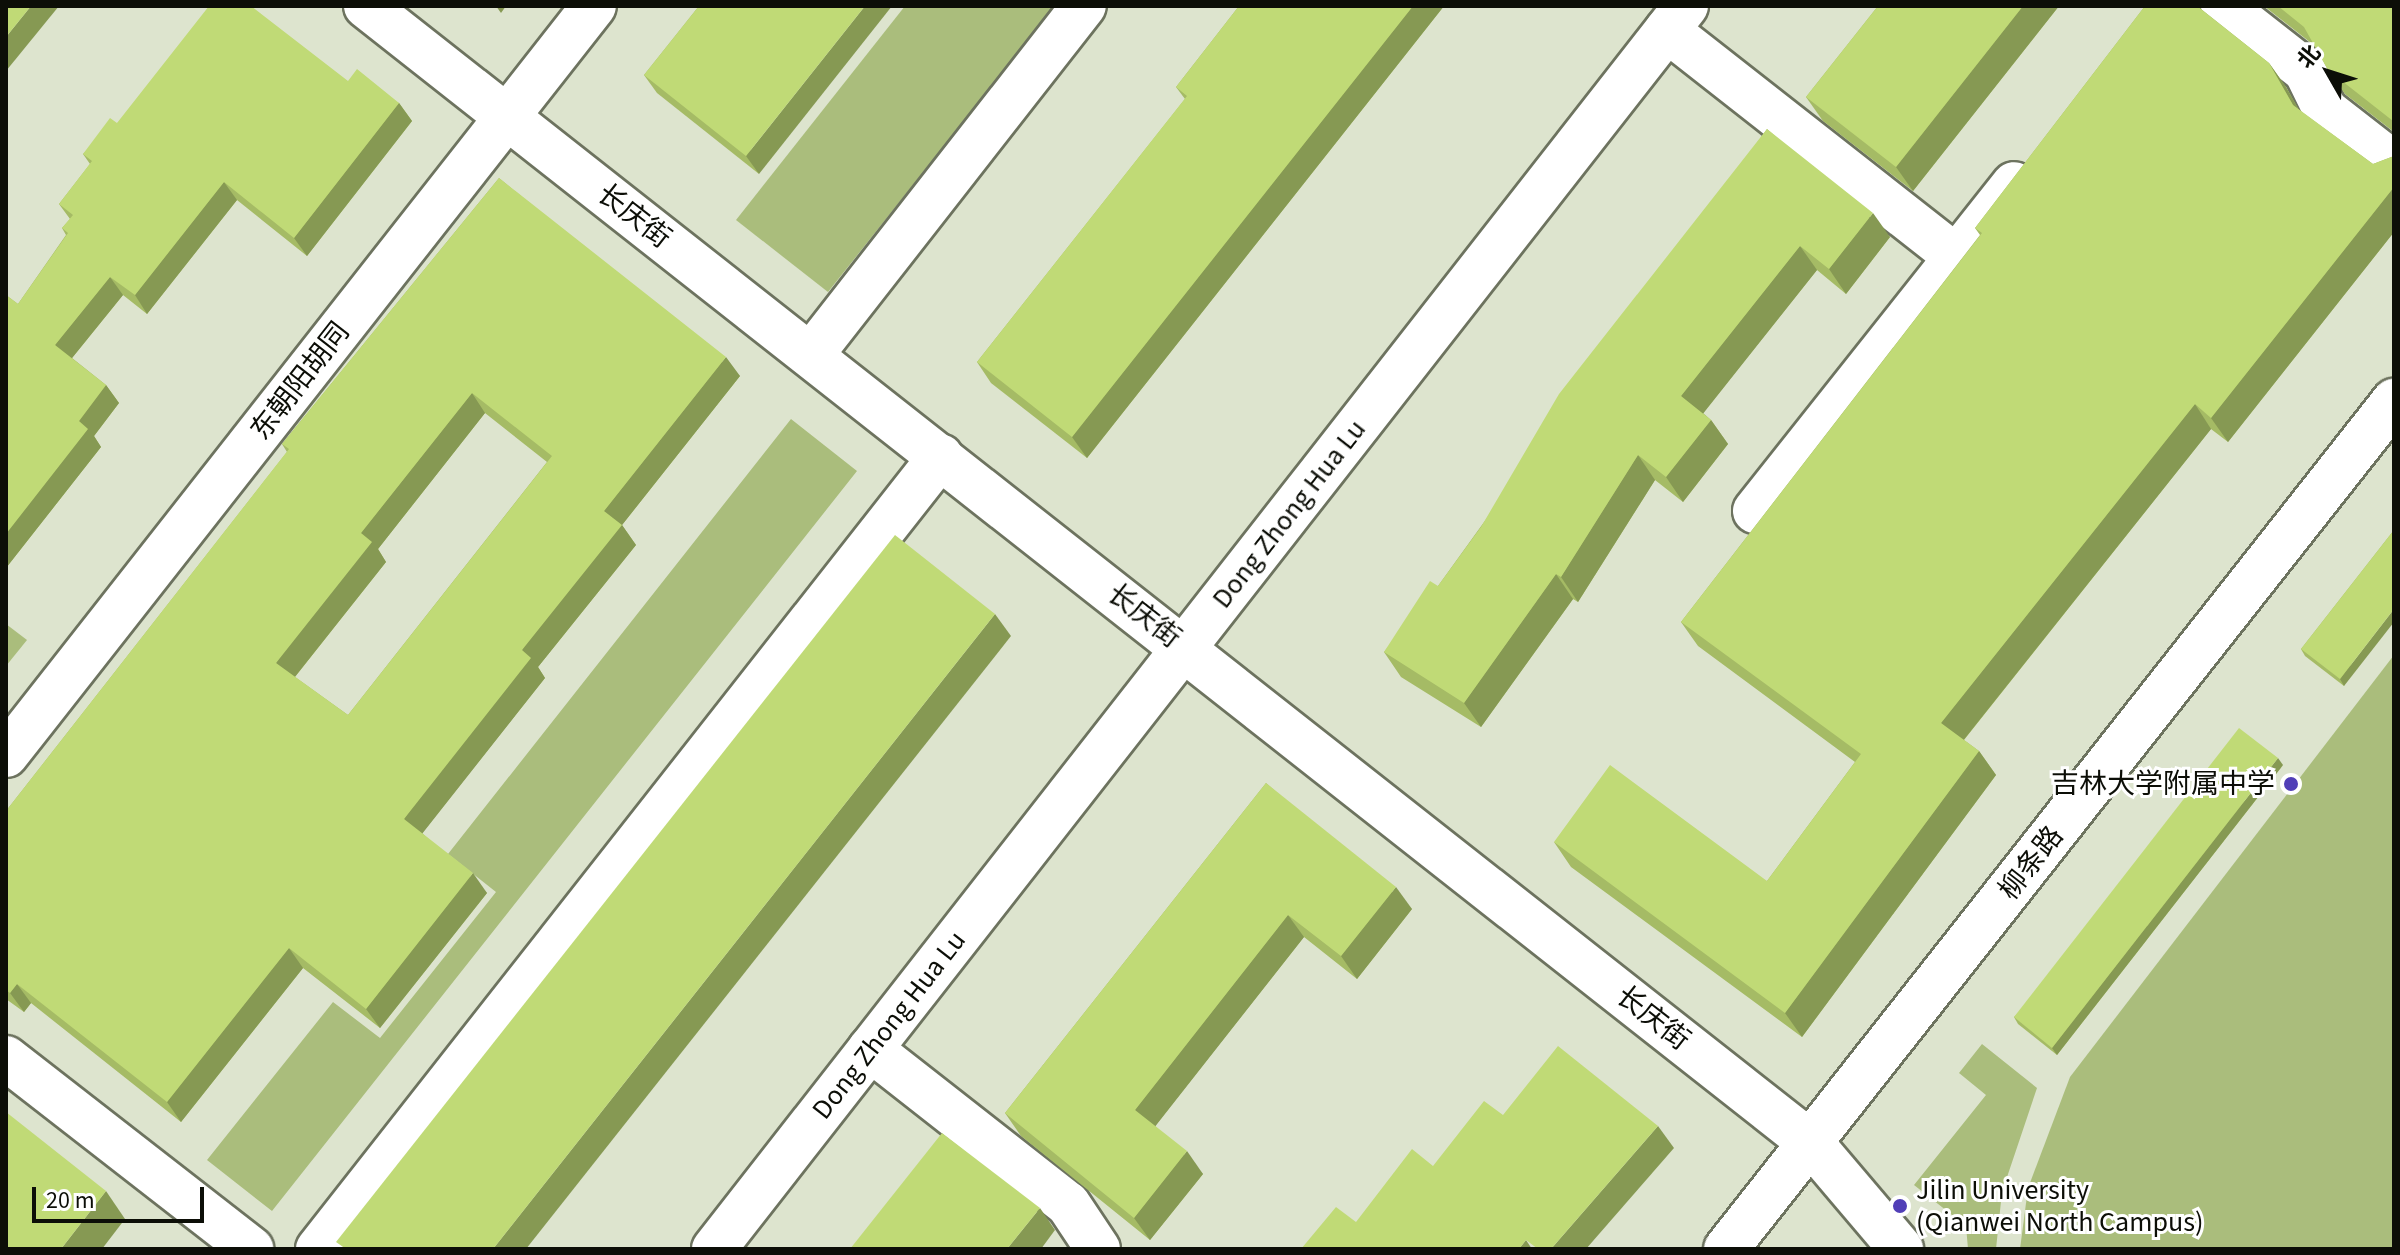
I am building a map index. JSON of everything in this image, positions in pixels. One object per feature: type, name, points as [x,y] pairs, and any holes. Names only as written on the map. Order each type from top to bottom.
[{"type":"street","name":"长庆街","points":[[366,6],[1812,1144],[1901,1249]]},
{"type":"street","name":"东朝阳胡同","points":[[6,755],[594,6]]},
{"type":"street","points":[[811,355],[1084,6]]},
{"type":"street","points":[[2223,6],[2306,71],[2325,110],[2394,164]]},
{"type":"street","points":[[1676,18],[1956,257]]},
{"type":"street","name":"Dong Zhong Hua Lu","points":[[714,1249],[1676,18]]},
{"type":"street","points":[[1755,511],[2041,149]]},
{"type":"street","name":"柳条路","points":[[1726,1249],[1812,1144],[2394,401]]},
{"type":"street","points":[[318,1249],[941,456]]},
{"type":"street","points":[[870,1049],[1068,1204],[1098,1249]]},
{"type":"street","points":[[6,1058],[206,1236],[251,1249]]},
{"type":"green space","points":[[905,6],[1055,6],[828,292],[736,220]]},
{"type":"green space","points":[[791,419],[857,471],[272,1211],[207,1160],[333,1002],[380,1038],[496,892],[448,854]]},
{"type":"green space","points":[[6,624],[27,640],[6,666]]},
{"type":"green space","name":"吉林大学附属中学","points":[[2394,655],[2394,1249],[2020,1249],[2028,1188],[2070,1077]]},
{"type":"green space","points":[[1982,1044],[2037,1088],[2002,1192],[1996,1249],[1968,1249],[1966,1226],[1914,1185],[1986,1095],[1959,1073]]},
{"type":"building","points":[[6,6],[31,6],[6,37]]},
{"type":"building","points":[[209,6],[251,6],[348,81],[357,69],[399,103],[294,238],[224,182],[135,295],[110,277],[55,345],[106,385],[79,421],[88,429],[6,534],[6,295],[18,304],[68,233],[62,228],[73,215],[59,204],[92,161],[83,154],[110,118],[117,123]]},
{"type":"building","points":[[699,6],[865,6],[746,156],[644,75]]},
{"type":"building","points":[[1239,6],[1413,6],[1072,437],[977,362],[1187,96],[1176,87]]},
{"type":"building","points":[[1878,6],[2023,6],[1896,167],[1806,97]]},
{"type":"building","points":[[2145,6],[2197,6],[2269,63],[2293,105],[2373,164],[2394,156],[2394,187],[2211,418],[2195,404],[1941,723],[1979,751],[1785,1013],[1554,842],[1610,765],[1767,881],[1861,754],[1681,622],[1982,233],[1975,228]]},
{"type":"building","points":[[2278,6],[2394,6],[2394,123],[2328,70],[2304,27]]},
{"type":"building","points":[[1767,129],[1873,213],[1829,269],[1800,246],[1681,396],[1711,420],[1666,477],[1638,455],[1561,577],[1556,574],[1464,703],[1384,652],[1430,581],[1438,586],[1481,527],[1559,394]]},
{"type":"building","points":[[499,178],[726,357],[604,511],[622,525],[522,650],[531,658],[404,819],[473,873],[366,1009],[289,948],[167,1102],[17,984],[10,993],[6,990],[6,811],[289,449],[282,444]],"holes":[[[472,393],[552,456],[348,715],[276,663],[372,542],[361,533]]]},
{"type":"building","points":[[2394,530],[2394,609],[2340,679],[2301,649]]},
{"type":"building","points":[[895,535],[995,614],[493,1249],[346,1249],[336,1242]]},
{"type":"building","points":[[2239,728],[2278,758],[2052,1048],[2014,1017]]},
{"type":"building","points":[[1266,783],[1396,887],[1341,956],[1288,915],[1135,1110],[1187,1151],[1134,1218],[1005,1113]]},
{"type":"building","points":[[1558,1046],[1658,1126],[1551,1249],[1538,1249],[1526,1240],[1519,1249],[1301,1249],[1336,1207],[1356,1222],[1412,1149],[1433,1166],[1484,1101],[1503,1115]]},
{"type":"building","points":[[6,1112],[106,1191],[61,1249],[6,1249]]},
{"type":"building","points":[[942,1133],[1040,1208],[1007,1249],[850,1249]]},
{"type":"place","name":"吉林大学附属中学","points":[[2291,784]]},
{"type":"place","name":"Jilin University (Qianwei North Campus)","points":[[1900,1206]]}]
